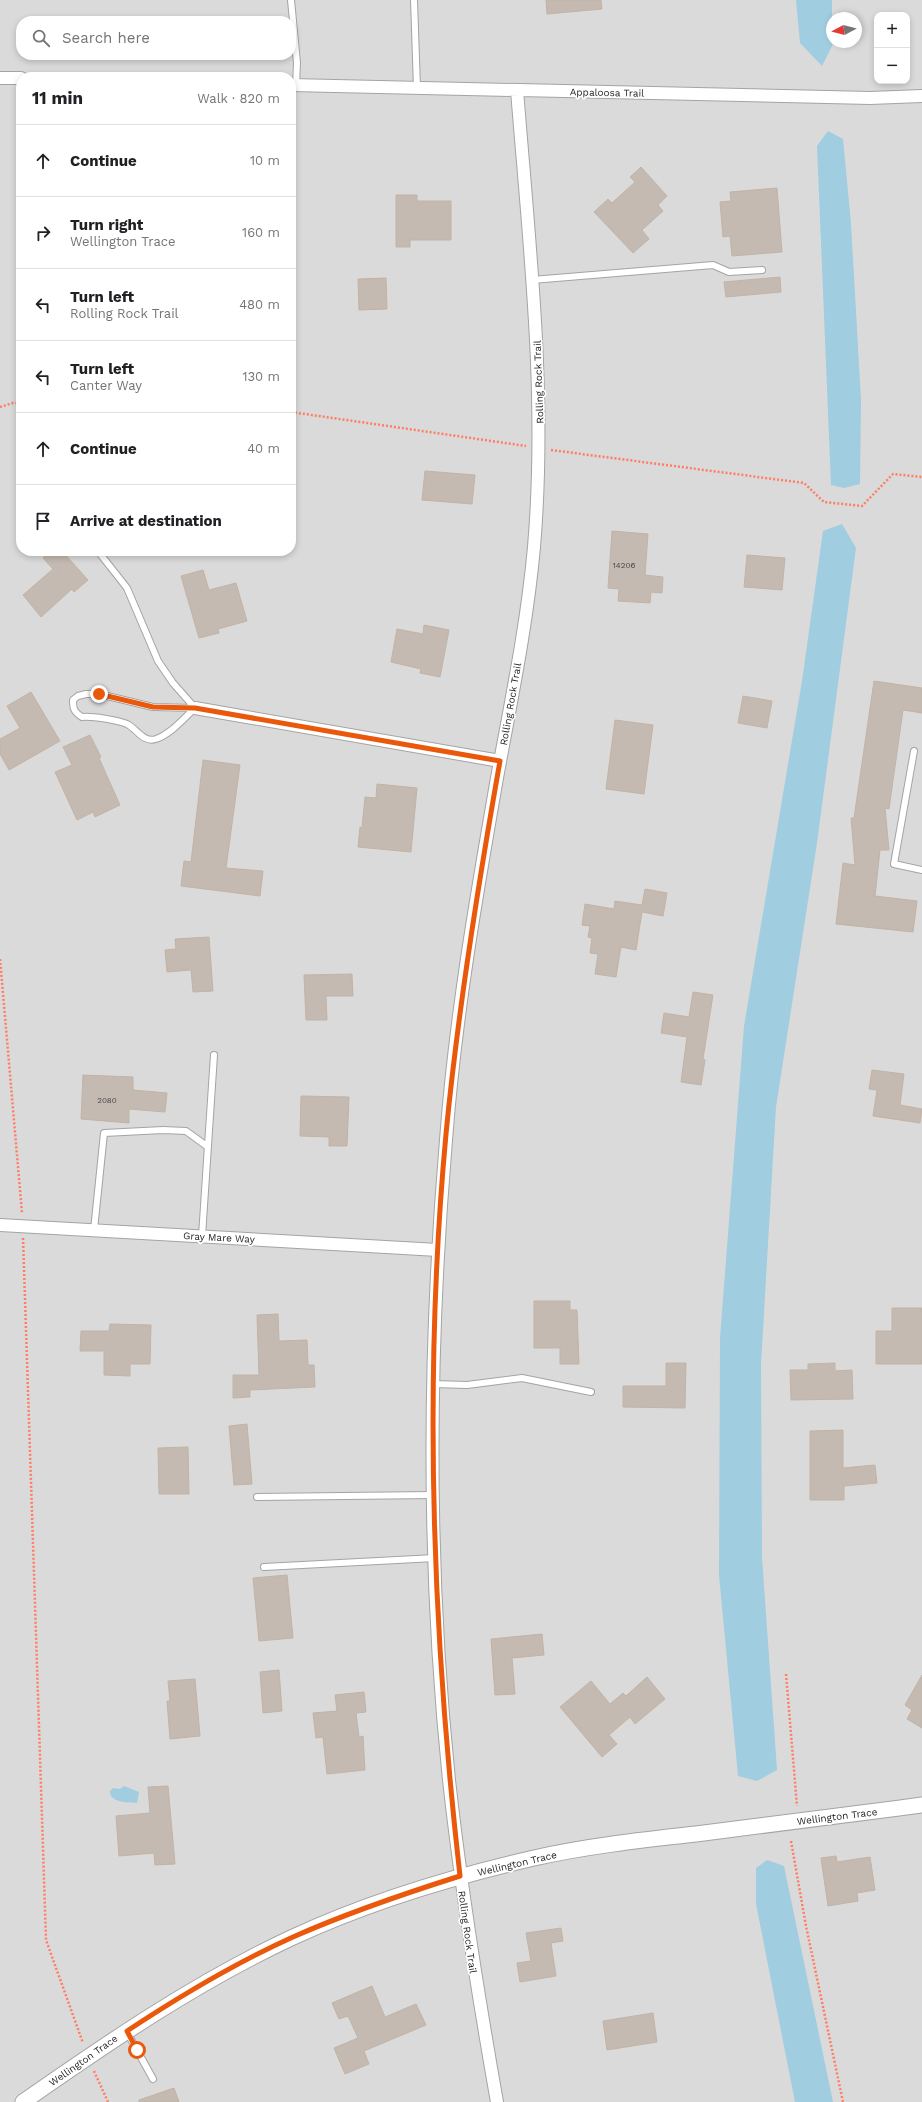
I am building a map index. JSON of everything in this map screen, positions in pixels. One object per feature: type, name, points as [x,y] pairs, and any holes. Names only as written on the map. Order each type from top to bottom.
[{"type":"street","points":[[0,78],[16,78]]},
{"type":"street","name":"Appaloosa Trail","points":[[296,85],[870,98],[922,96]]},
{"type":"street","name":"Rolling Rock Trail","points":[[497,2102],[476,1986],[460,1876],[442,1696],[433,1495],[433,1384],[438,1250],[446,1135],[458,1024],[476,900],[526,613],[534,551],[539,448],[537,341],[517,90]]},
{"type":"street","points":[[195,708],[500,761]]},
{"type":"street","name":"Gray Mare Way","points":[[0,1225],[438,1250]]},
{"type":"street","name":"Wellington Trace","points":[[22,2102],[176,1999],[233,1967],[292,1938],[391,1898],[460,1876],[536,1858],[600,1846],[922,1805]]},
{"type":"lane","points":[[291,0],[292,16]]},
{"type":"lane","points":[[414,0],[417,88]]},
{"type":"lane","points":[[295,72],[296,60]]},
{"type":"lane","points":[[532,280],[713,265],[728,272],[762,270]]},
{"type":"lane","points":[[102,556],[127,588],[158,661],[173,683],[195,708]]},
{"type":"lane","points":[[99,694],[153,707],[195,708],[174,727],[157,739],[150,739],[141,736],[127,724],[82,717],[75,713],[73,708],[73,700],[78,696],[99,694]]},
{"type":"lane","points":[[914,751],[894,864],[922,870]]},
{"type":"lane","points":[[202,1236],[214,1055]]},
{"type":"lane","points":[[94,1230],[104,1133],[164,1130],[186,1131],[208,1147]]},
{"type":"lane","points":[[433,1384],[467,1385],[522,1378],[591,1392]]},
{"type":"lane","points":[[257,1497],[433,1495]]},
{"type":"lane","points":[[264,1567],[435,1558]]},
{"type":"lane","points":[[127,2031],[153,2079]]},
{"type":"path","points":[[0,407],[16,403]]},
{"type":"path","points":[[296,413],[539,448],[804,483],[824,502],[862,506],[893,474],[922,477]]},
{"type":"path","points":[[0,959],[23,1226],[46,1940],[88,2057],[108,2102]]},
{"type":"path","points":[[786,1674],[798,1821]]},
{"type":"path","points":[[791,1841],[806,1926],[843,2102]]},
{"type":"shaded area","points":[[0,0],[922,0],[922,2102],[0,2102]]},
{"type":"water","points":[[796,0],[832,0],[832,12],[826,12],[826,48],[831,48],[822,66],[800,43]]},
{"type":"water","points":[[828,131],[843,139],[851,223],[861,400],[860,484],[844,488],[831,485],[817,146]]},
{"type":"water","points":[[842,524],[856,548],[817,843],[776,1107],[761,1364],[762,1557],[777,1770],[757,1781],[738,1776],[719,1575],[720,1338],[744,1026],[802,681],[823,531]]},
{"type":"water","points":[[124,1786],[139,1792],[137,1803],[124,1802],[113,1798],[110,1791],[113,1788],[120,1789]]},
{"type":"water","points":[[767,1860],[784,1866],[833,2102],[795,2102],[756,1904],[756,1868]]},
{"type":"building","points":[[546,0],[601,0],[602,9],[547,14]]},
{"type":"building","points":[[641,167],[667,196],[658,205],[663,211],[642,230],[649,239],[633,253],[594,212],[608,199],[612,203],[635,182],[630,177]]},
{"type":"building","points":[[777,188],[782,252],[732,256],[730,236],[723,237],[720,202],[731,201],[730,192]]},
{"type":"building","points":[[396,195],[417,195],[417,201],[451,201],[451,240],[410,240],[410,247],[396,247]]},
{"type":"building","points":[[780,277],[781,292],[726,297],[724,282]]},
{"type":"building","points":[[386,278],[387,309],[359,310],[358,279]]},
{"type":"building","points":[[425,471],[475,475],[472,504],[422,500]]},
{"type":"building","points":[[612,531],[648,534],[645,575],[663,577],[662,593],[651,592],[650,603],[618,601],[619,589],[608,588]]},
{"type":"building","points":[[747,555],[785,558],[782,590],[744,587]]},
{"type":"building","points":[[45,556],[66,556],[88,580],[74,592],[72,589],[41,617],[23,595],[53,569],[43,558]]},
{"type":"building","points":[[203,570],[209,590],[236,583],[247,621],[218,629],[219,633],[199,638],[181,576]]},
{"type":"building","points":[[424,625],[449,630],[440,677],[420,673],[421,669],[391,662],[397,629],[423,634]]},
{"type":"building","points":[[874,681],[922,688],[922,713],[903,710],[889,809],[885,808],[889,850],[880,850],[875,896],[917,901],[913,932],[836,924],[843,863],[855,865],[851,818],[854,818]]},
{"type":"building","points":[[31,692],[60,741],[9,770],[0,754],[0,739],[20,728],[7,706]]},
{"type":"building","points":[[743,696],[772,701],[767,728],[738,723]]},
{"type":"building","points":[[615,720],[653,725],[644,794],[606,789]]},
{"type":"building","points":[[90,735],[101,757],[99,758],[120,805],[95,817],[93,812],[77,820],[55,772],[72,765],[63,747]]},
{"type":"building","points":[[203,760],[240,765],[226,868],[263,871],[260,896],[181,886],[184,861],[191,862]]},
{"type":"building","points":[[377,784],[417,788],[411,852],[358,847],[360,827],[362,828],[365,797],[376,798]]},
{"type":"building","points":[[645,889],[667,893],[663,916],[642,912],[636,950],[621,947],[616,977],[595,974],[598,954],[590,953],[592,938],[588,937],[590,926],[582,925],[585,904],[614,909],[615,901],[642,905]]},
{"type":"building","points":[[209,937],[213,991],[193,992],[191,970],[167,972],[165,950],[176,949],[175,939]]},
{"type":"building","points":[[352,974],[353,996],[326,996],[327,1020],[306,1020],[304,975]]},
{"type":"building","points":[[693,992],[713,995],[703,1059],[705,1060],[701,1085],[681,1082],[687,1037],[661,1033],[664,1013],[689,1017]]},
{"type":"building","points":[[872,1070],[904,1074],[900,1105],[922,1109],[920,1123],[873,1116],[877,1090],[869,1089]]},
{"type":"building","points":[[83,1075],[133,1077],[133,1090],[167,1093],[165,1112],[129,1109],[129,1123],[81,1119]]},
{"type":"building","points":[[301,1096],[349,1097],[347,1146],[329,1146],[329,1137],[300,1136]]},
{"type":"building","points":[[534,1301],[570,1301],[570,1310],[577,1310],[579,1364],[560,1364],[560,1348],[534,1348]]},
{"type":"building","points":[[892,1308],[922,1308],[922,1364],[876,1364],[876,1331],[892,1331]]},
{"type":"building","points":[[278,1314],[279,1341],[307,1340],[308,1365],[314,1365],[315,1387],[250,1390],[250,1397],[233,1398],[233,1375],[259,1375],[257,1315]]},
{"type":"building","points":[[110,1324],[151,1325],[150,1364],[130,1364],[130,1376],[104,1375],[104,1351],[80,1351],[81,1331],[109,1331]]},
{"type":"building","points":[[666,1363],[686,1363],[685,1408],[623,1407],[623,1386],[666,1386]]},
{"type":"building","points":[[835,1363],[835,1371],[852,1370],[853,1399],[791,1400],[790,1370],[808,1370],[808,1364]]},
{"type":"building","points":[[247,1424],[252,1484],[234,1485],[229,1426]]},
{"type":"building","points":[[843,1430],[843,1468],[875,1465],[877,1483],[844,1486],[844,1500],[810,1500],[810,1431]]},
{"type":"building","points":[[188,1447],[189,1494],[159,1494],[158,1448]]},
{"type":"building","points":[[287,1575],[293,1638],[259,1641],[253,1578]]},
{"type":"building","points":[[542,1634],[544,1655],[512,1658],[515,1694],[495,1695],[491,1639]]},
{"type":"building","points":[[279,1670],[282,1711],[263,1713],[260,1672]]},
{"type":"building","points":[[922,1675],[922,1728],[907,1719],[912,1710],[905,1705]]},
{"type":"building","points":[[647,1677],[665,1699],[635,1724],[630,1717],[609,1735],[617,1744],[602,1757],[560,1707],[591,1681],[610,1704],[623,1693],[626,1696]]},
{"type":"building","points":[[195,1679],[200,1736],[170,1739],[167,1701],[170,1701],[168,1681]]},
{"type":"building","points":[[364,1692],[366,1712],[356,1713],[359,1737],[363,1736],[365,1770],[327,1774],[323,1737],[316,1738],[313,1713],[337,1711],[335,1695]]},
{"type":"building","points":[[168,1786],[175,1864],[155,1865],[154,1853],[119,1856],[116,1816],[150,1813],[148,1787]]},
{"type":"building","points":[[836,1856],[837,1862],[870,1857],[875,1890],[857,1893],[858,1901],[828,1906],[821,1858]]},
{"type":"building","points":[[561,1928],[563,1941],[551,1943],[556,1976],[520,1982],[517,1963],[531,1961],[526,1933]]},
{"type":"building","points":[[372,1986],[385,2017],[416,2004],[426,2025],[364,2051],[369,2064],[345,2074],[334,2048],[358,2038],[348,2016],[339,2019],[332,2003]]},
{"type":"building","points":[[653,2013],[657,2042],[607,2050],[603,2021]]},
{"type":"building","points":[[174,2088],[179,2102],[139,2102],[139,2100]]},
{"type":"route","points":[[99,694],[153,707],[195,708],[500,761],[476,900],[458,1024],[446,1135],[438,1250],[433,1361],[432,1472],[435,1570],[441,1681],[449,1778],[460,1876],[352,1913],[292,1938],[233,1967],[176,1999],[127,2031],[137,2050]]}]
